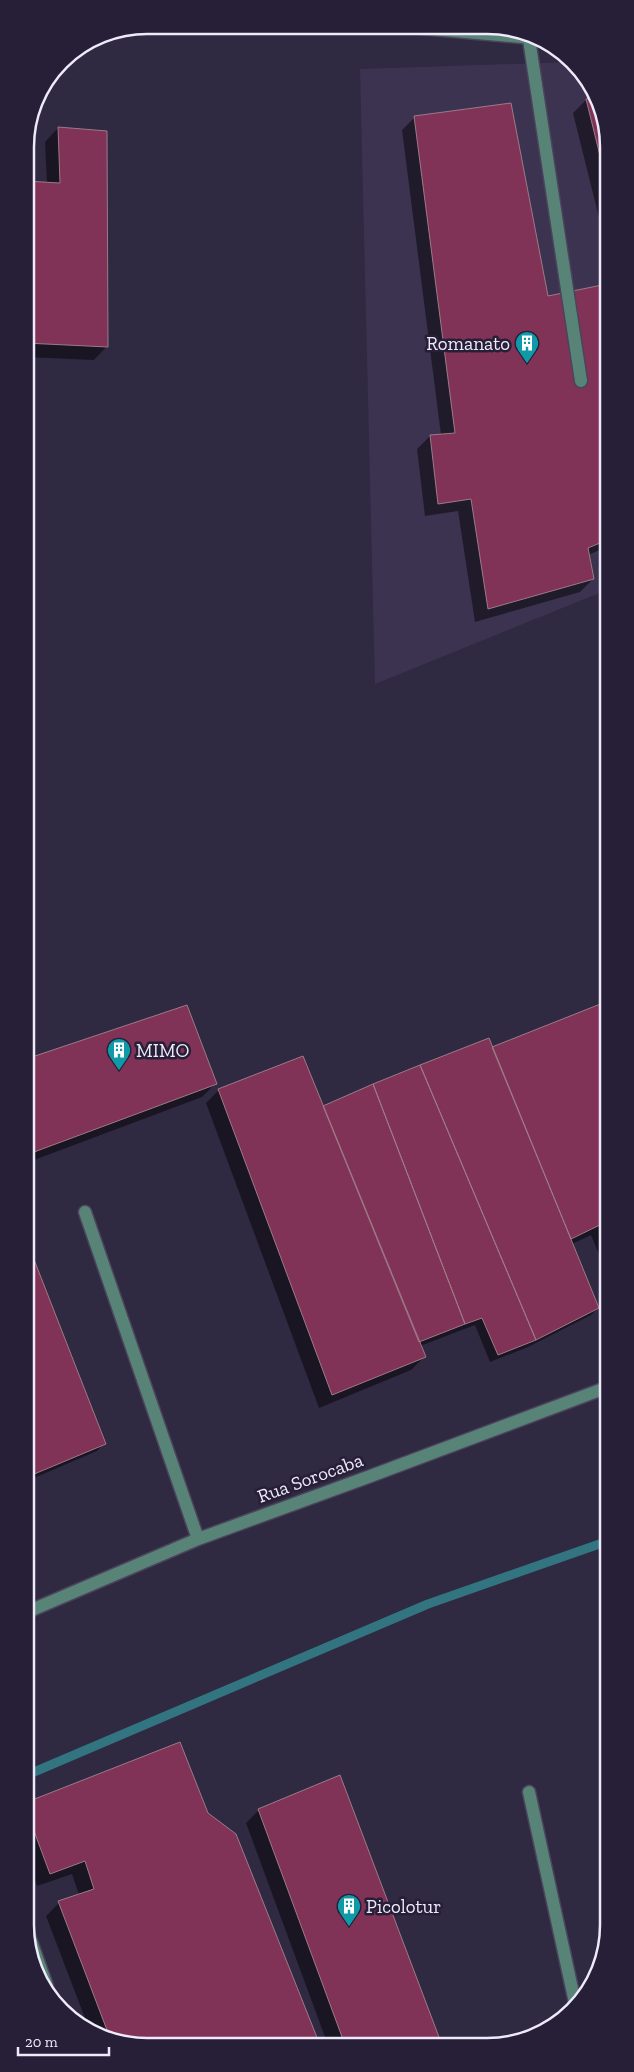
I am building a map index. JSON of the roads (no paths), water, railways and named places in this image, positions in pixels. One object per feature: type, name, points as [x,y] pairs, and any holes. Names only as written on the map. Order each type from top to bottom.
[{"type":"street","points":[[480,34],[514,37]]},
{"type":"street","points":[[531,43],[581,381]]},
{"type":"street","points":[[85,1212],[198,1539]]},
{"type":"street","name":"Rua Sorocaba","points":[[34,1609],[198,1539],[600,1390]]},
{"type":"street","points":[[529,1792],[574,1997]]},
{"type":"waterway","points":[[34,1772],[428,1604],[600,1544]]},
{"type":"place","name":"Romanato","points":[[527,364]]},
{"type":"place","name":"MIMO","points":[[119,1071]]},
{"type":"place","name":"Picolotur","points":[[349,1927]]}]
